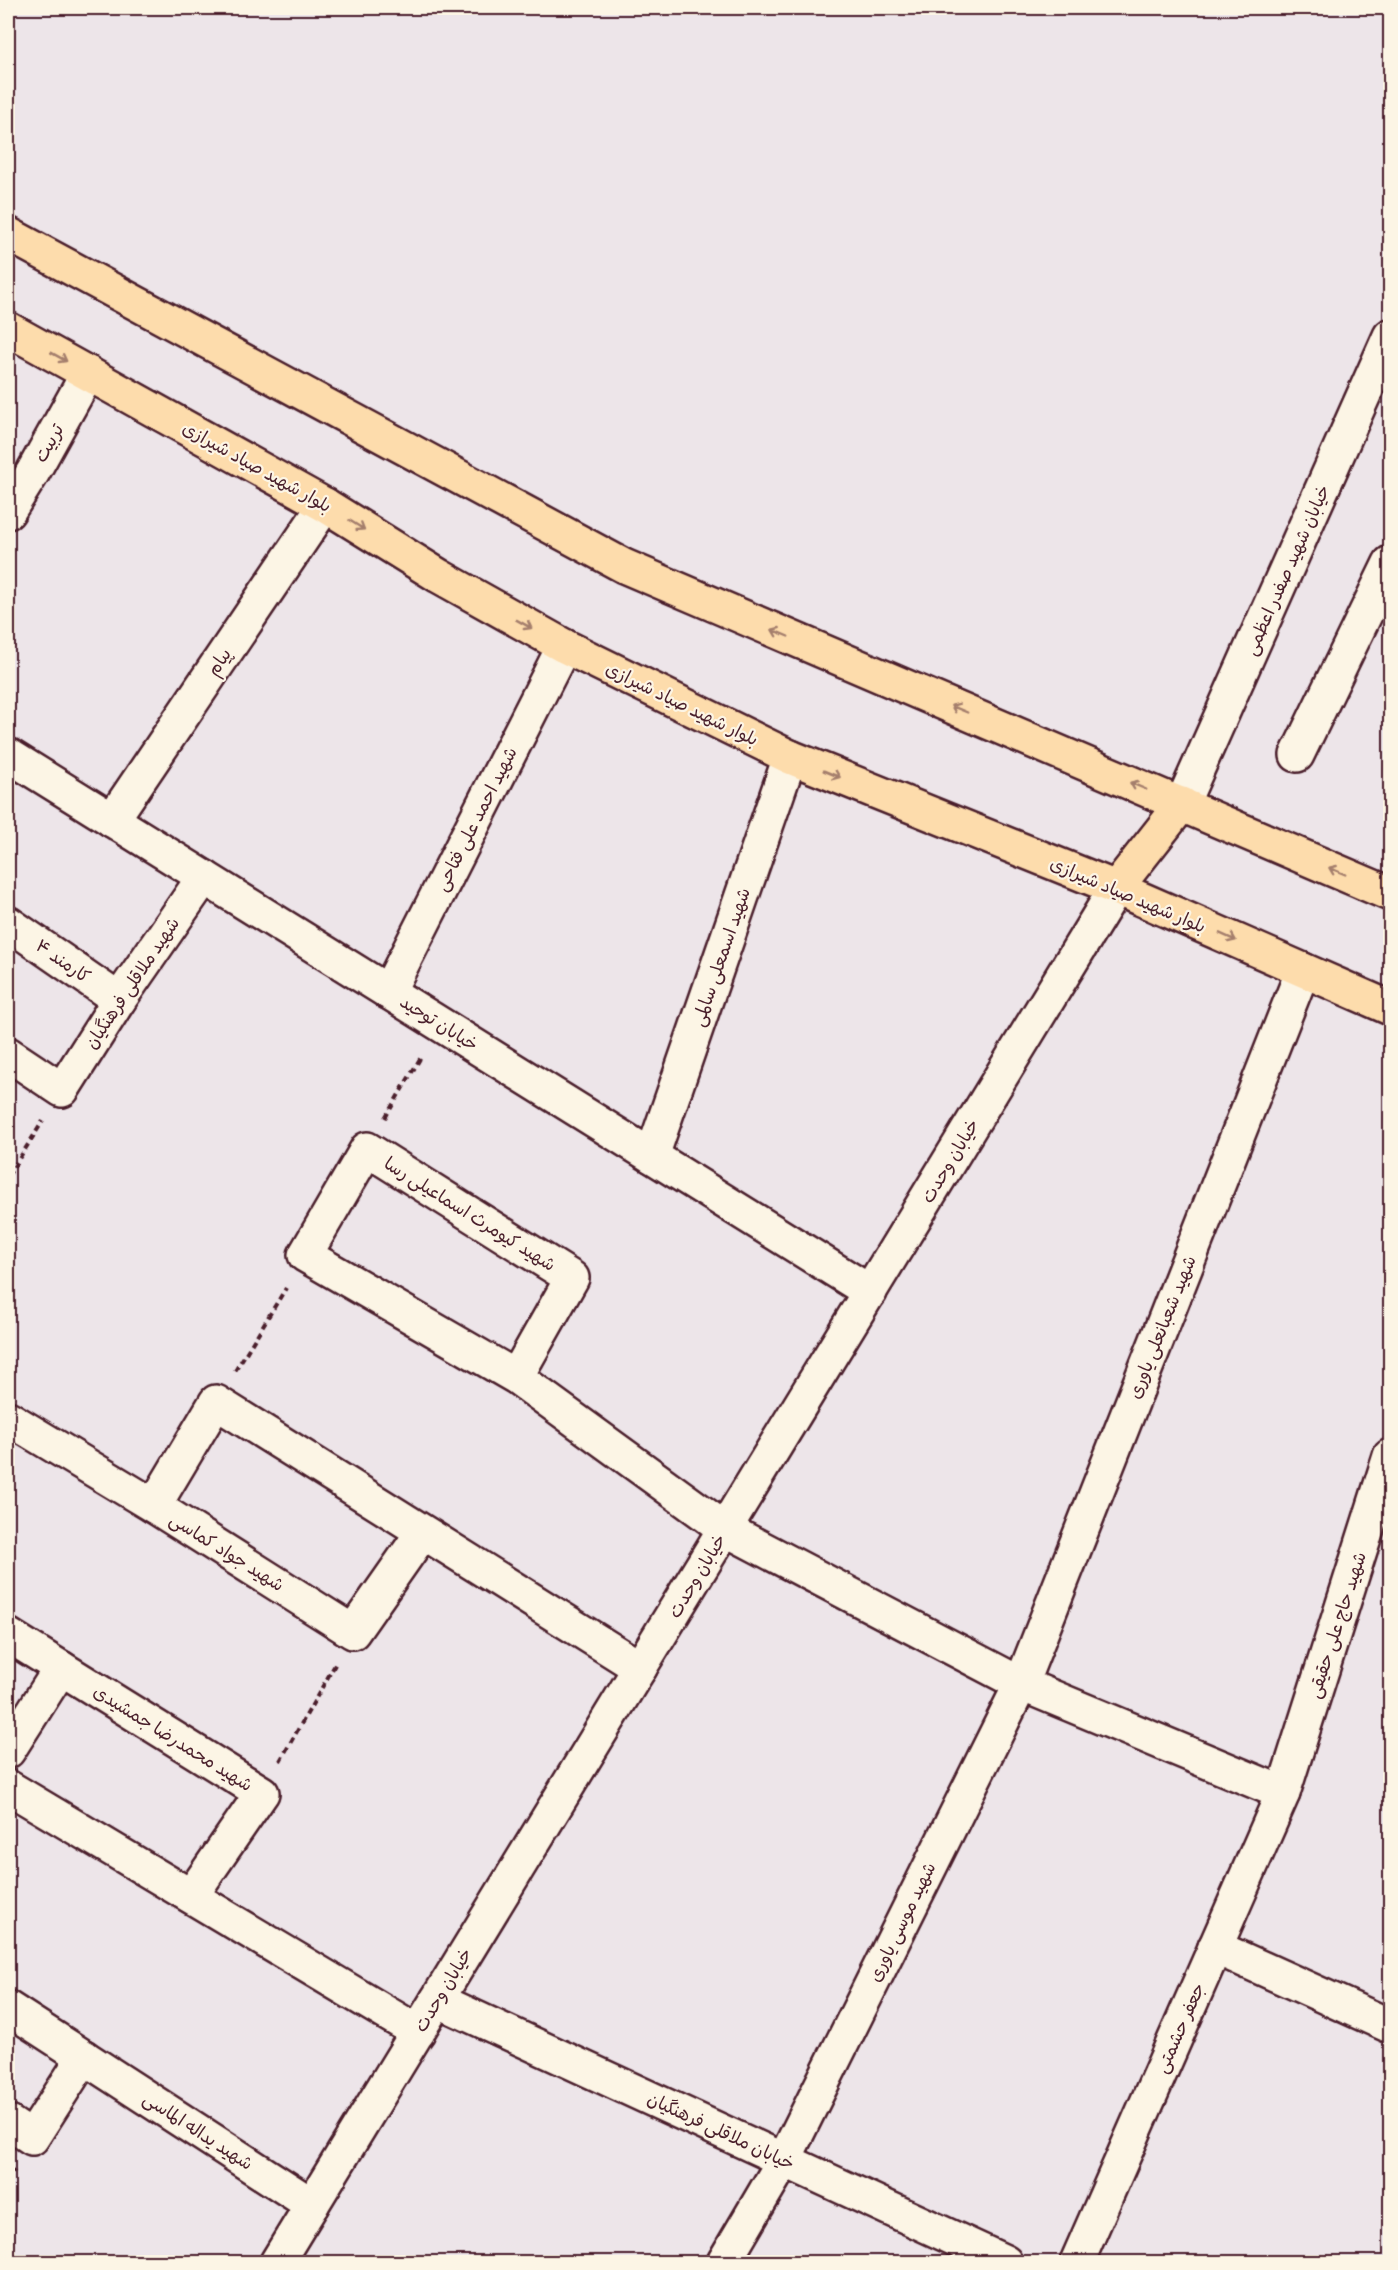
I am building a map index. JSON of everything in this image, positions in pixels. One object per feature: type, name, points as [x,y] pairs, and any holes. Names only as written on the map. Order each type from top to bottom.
[{"type":"main road","points":[[8,234],[624,566],[1390,894]]},
{"type":"main road","name":"بلوار شهید صیاد شیرازی","points":[[8,328],[326,505],[438,576],[564,646],[790,757],[1116,888],[1390,1008]]},
{"type":"main road","points":[[1116,888],[1182,804]]},
{"type":"street","name":"خیابان شهید صفدر اعظمی","points":[[1182,804],[1390,336]]},
{"type":"street","name":"تربیت","points":[[8,512],[88,373]]},
{"type":"street","name":"پیام","points":[[112,820],[326,505]]},
{"type":"street","points":[[1297,755],[1390,562]]},
{"type":"street","name":"شهید احمد علی فتاحی","points":[[388,992],[564,646]]},
{"type":"street","name":"خیابان توحید","points":[[8,755],[870,1292]]},
{"type":"street","name":"شهید اسمعلی سالمی","points":[[652,1156],[790,757]]},
{"type":"street","name":"شهید ملاقلی فرهنگیان","points":[[62,1090],[119,1000],[204,877]]},
{"type":"street","name":"خیابان وحدت","points":[[277,2262],[1116,888]]},
{"type":"street","name":"کارمند ۴","points":[[8,923],[119,1000]]},
{"type":"street","name":"شهید شعبانعلی یاوری","points":[[1021,1684],[1304,970]]},
{"type":"street","points":[[8,1054],[62,1090]]},
{"type":"street","name":"شهید کیومرث اسماعیلی رسا","points":[[305,1255],[366,1149],[572,1278],[516,1377]]},
{"type":"street","points":[[305,1255],[516,1377],[725,1529],[1021,1684],[1283,1793]]},
{"type":"street","points":[[216,1402],[640,1668]]},
{"type":"street","name":"شهید جواد کماسی","points":[[216,1402],[154,1506],[354,1632]]},
{"type":"street","points":[[8,1418],[154,1506]]},
{"type":"street","name":"شهید حاج علی حقیقی","points":[[1283,1793],[1390,1456]]},
{"type":"street","points":[[354,1632],[423,1532]]},
{"type":"street","name":"شهید محمدرضا جمشیدی","points":[[8,1635],[262,1793],[191,1896]]},
{"type":"street","points":[[8,1751],[61,1668]]},
{"type":"street","name":"شهید موسی یاوری","points":[[724,2262],[784,2160],[1021,1684]]},
{"type":"street","points":[[8,1787],[418,2032]]},
{"type":"street","name":"جعفر حشمتی","points":[[1077,2262],[1283,1793]]},
{"type":"street","points":[[1215,1947],[1390,2026]]},
{"type":"street","name":"خیابان ملاقلی فرهنگیان","points":[[437,2000],[1005,2262]]},
{"type":"street","name":"شهید یداله الماسی","points":[[8,2008],[312,2205]]},
{"type":"street","points":[[8,2122],[33,2138],[84,2057]]},
{"type":"path","points":[[366,1149],[440,1024]]},
{"type":"path","points":[[8,1176],[62,1090]]},
{"type":"path","points":[[216,1402],[305,1255]]},
{"type":"path","points":[[262,1793],[354,1632]]}]
